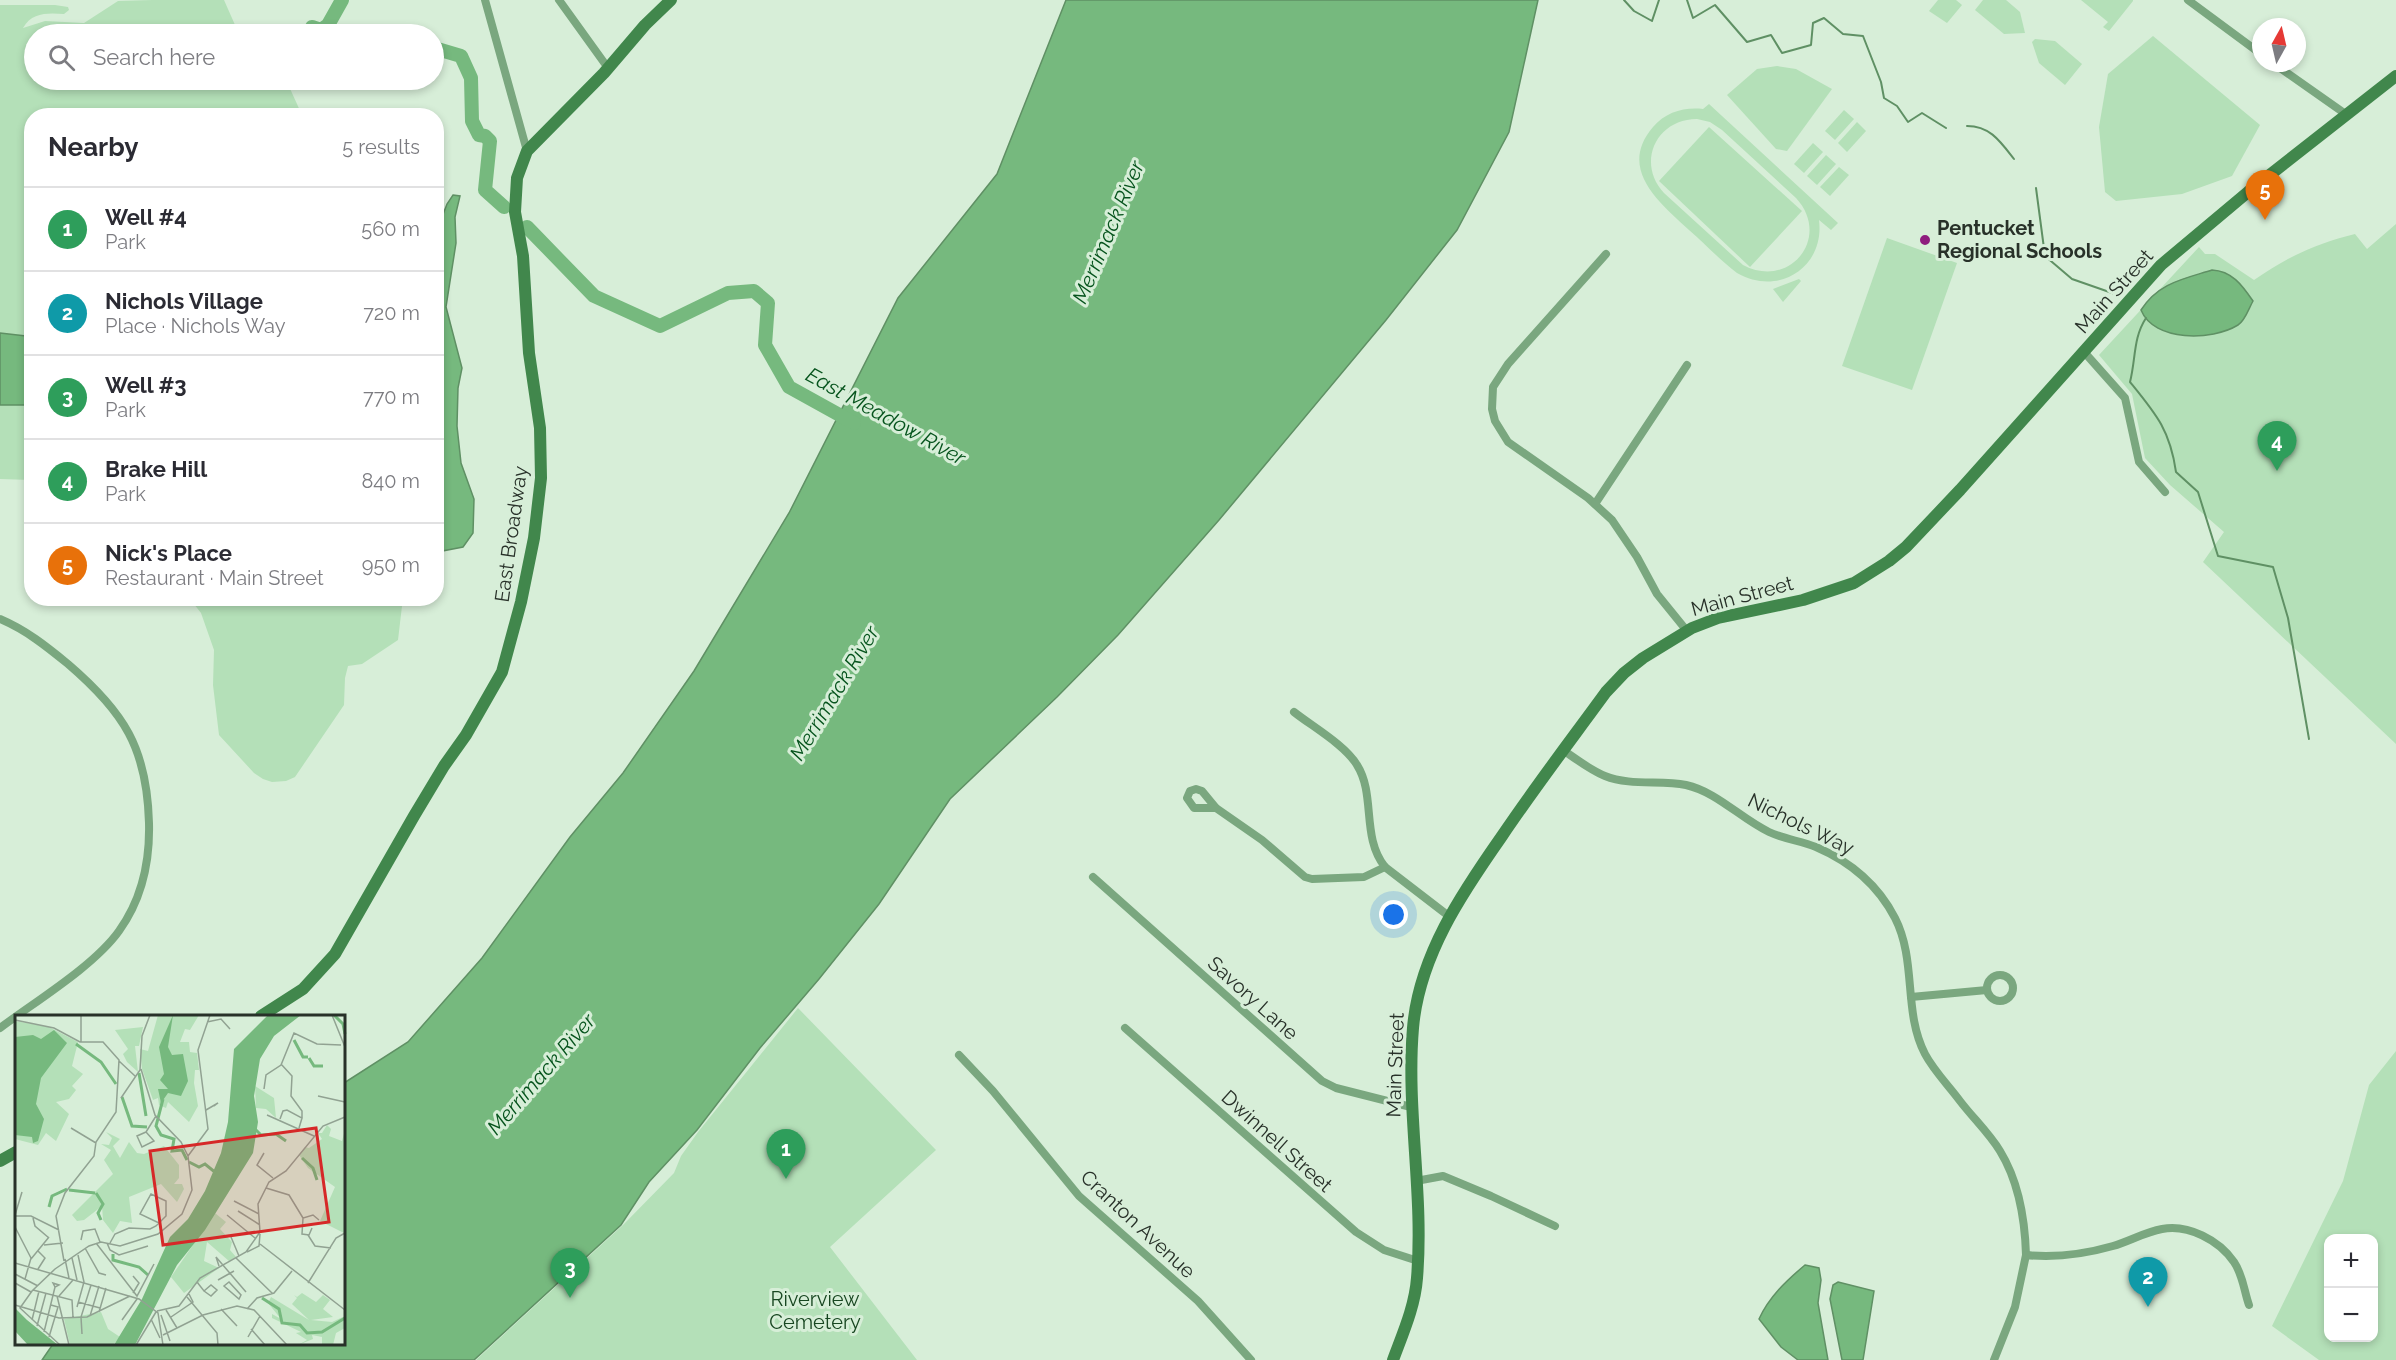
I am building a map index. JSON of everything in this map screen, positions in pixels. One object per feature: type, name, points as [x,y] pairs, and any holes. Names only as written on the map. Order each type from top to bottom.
[{"type":"main road","name":"East Broadway","points":[[264,1015],[303,989],[334,954],[420,806],[487,701],[502,672],[509,652],[534,538],[541,478],[540,428],[529,353],[523,256],[515,212],[517,178],[526,151],[671,0]]},
{"type":"main road","name":"Main Street","points":[[1395,1360],[1413,1303],[1418,1261],[1411,1107],[1413,1026],[1419,991],[1427,965],[1450,917],[1505,831],[1606,692],[1624,673],[1643,658],[1687,631],[1719,618],[1803,600],[1854,583],[1872,573],[1906,547],[2085,353],[2162,265],[2248,192],[2396,76]]},
{"type":"main road","points":[[0,1161],[15,1153]]},
{"type":"street","points":[[485,0],[526,151]]},
{"type":"street","points":[[559,0],[608,68]]},
{"type":"street","points":[[2188,0],[2252,47]]},
{"type":"street","points":[[2286,72],[2347,115]]},
{"type":"street","points":[[1606,254],[1498,377],[1492,397],[1495,421],[1508,442],[1595,504],[1622,532],[1657,594],[1687,631]]},
{"type":"street","points":[[2085,353],[2125,398],[2139,462],[2164,492]]},
{"type":"street","points":[[1595,504],[1687,365]]},
{"type":"street","points":[[0,619],[21,629],[45,645],[90,682],[118,715],[132,738],[145,777],[149,840],[145,872],[137,897],[126,920],[111,941],[96,956],[17,1015]]},
{"type":"street","points":[[1294,712],[1350,756],[1359,767],[1364,780],[1372,842],[1378,858],[1385,867],[1450,917]]},
{"type":"street","name":"Nichols Way","points":[[1563,750],[1607,777],[1681,785],[1703,791],[1769,832],[1815,847],[1850,865],[1879,893],[1898,924],[1907,951],[1914,1020],[1926,1056],[1999,1150],[2007,1165],[2022,1214],[2026,1255],[2017,1299],[1994,1360]]},
{"type":"street","points":[[1216,808],[1262,840],[1305,877],[1312,879],[1364,877],[1385,867]]},
{"type":"street","name":"Savory Lane","points":[[1093,877],[1322,1081],[1336,1088],[1411,1107]]},
{"type":"street","points":[[1911,997],[1987,990]]},
{"type":"street","points":[[0,1028],[15,1017]]},
{"type":"street","name":"Dwinnell Street","points":[[1125,1028],[1356,1232],[1384,1250],[1418,1261]]},
{"type":"street","name":"Cranton Avenue","points":[[959,1055],[993,1091],[1079,1196],[1198,1301],[1251,1360]]},
{"type":"street","points":[[1416,1181],[1443,1176],[1554,1226]]},
{"type":"street","points":[[2026,1255],[2070,1255],[2114,1245],[2164,1228],[2186,1230],[2201,1234],[2226,1251],[2235,1263],[2242,1279],[2249,1305]]},
{"type":"green space","points":[[224,0],[235,24],[36,24],[45,21],[84,23],[118,1]]},
{"type":"green space","points":[[1938,0],[1956,0],[1962,5],[1947,23],[1929,11]]},
{"type":"green space","points":[[1983,0],[2006,0],[2020,12],[2025,33],[2004,34],[1975,10]]},
{"type":"green space","points":[[2081,0],[2133,1],[2109,31],[2103,27],[2108,22]]},
{"type":"green space","points":[[0,5],[68,7],[69,10],[64,14],[36,16],[24,24],[24,90],[291,90],[299,108],[24,108],[24,480],[0,479]]},
{"type":"green space","points":[[2153,36],[2260,125],[2232,176],[2182,194],[2116,201],[2105,192],[2099,127],[2108,74]]},
{"type":"green space","points":[[2035,39],[2055,41],[2082,64],[2065,85],[2039,63],[2032,42]]},
{"type":"green space","points":[[1777,66],[1796,69],[1832,89],[1787,151],[1776,149],[1727,95],[1757,69]]},
{"type":"green space","points":[[1709,104],[1838,223],[1831,230],[1819,220],[1819,237],[1815,251],[1807,264],[1796,273],[1783,279],[1768,281],[1753,280],[1737,273],[1666,208],[1647,184],[1641,171],[1639,157],[1643,142],[1653,127],[1676,112],[1703,109]],"holes":[[[1697,119],[1710,122],[1722,130],[1796,198],[1806,213],[1810,228],[1807,243],[1801,256],[1790,265],[1776,271],[1760,271],[1743,265],[1664,193],[1656,181],[1651,156],[1661,135],[1671,126],[1683,121]]]},
{"type":"green space","points":[[1844,110],[1854,119],[1835,140],[1825,131]]},
{"type":"green space","points":[[1857,122],[1866,131],[1847,152],[1838,143]]},
{"type":"green space","points":[[1709,127],[1802,211],[1750,267],[1659,181]]},
{"type":"green space","points":[[1813,143],[1823,152],[1804,173],[1794,164]]},
{"type":"green space","points":[[1826,155],[1836,164],[1817,185],[1807,176]]},
{"type":"green space","points":[[1839,167],[1849,175],[1830,196],[1820,187]]},
{"type":"green space","points":[[2396,224],[2396,744],[2203,562],[2224,532],[2170,485],[2145,458],[2132,394],[2099,355],[2199,247],[2205,254],[2215,254],[2254,280],[2302,252],[2355,234],[2367,249]]},
{"type":"green space","points":[[1887,238],[1957,263],[1912,390],[1842,366]]},
{"type":"green space","points":[[1799,279],[1801,281],[1783,302],[1773,289]]},
{"type":"green space","points":[[196,606],[402,606],[398,640],[362,664],[348,666],[344,705],[295,777],[286,781],[272,782],[254,773],[219,735],[213,685],[214,650],[201,613]]},
{"type":"green space","name":"Riverview Cemetery","points":[[798,1008],[936,1150],[830,1247],[917,1360],[476,1360],[623,1225],[674,1173],[681,1156],[698,1132]]},
{"type":"green space","points":[[2396,1051],[2396,1360],[2319,1360],[2272,1326],[2343,1181],[2369,1085]]},
{"type":"water","name":"Merrimack River","points":[[1066,0],[1538,0],[1509,132],[1457,230],[1386,320],[1219,520],[1118,635],[950,799],[879,904],[760,1048],[697,1130],[649,1182],[621,1225],[474,1360],[42,1360],[52,1345],[345,1345],[345,1082],[408,1042],[482,958],[570,837],[623,773],[694,671],[789,513],[898,298],[997,174]]},
{"type":"water","points":[[453,195],[460,196],[455,217],[456,243],[446,307],[462,368],[458,388],[457,426],[461,463],[474,499],[473,533],[463,547],[444,551],[444,212]]},
{"type":"water","points":[[2212,270],[2231,276],[2253,301],[2238,325],[2214,334],[2185,336],[2158,328],[2141,310],[2163,288],[2181,279]]},
{"type":"water","points":[[0,333],[24,336],[24,405],[0,405]]},
{"type":"water","points":[[1805,1265],[1819,1268],[1821,1280],[1818,1303],[1828,1360],[1798,1360],[1781,1347],[1759,1319],[1779,1290]]},
{"type":"water","points":[[1838,1282],[1874,1291],[1863,1360],[1842,1360],[1830,1299],[1833,1285]]},
{"type":"waterway","name":"East Meadow River","points":[[329,24],[342,0]]},
{"type":"waterway","points":[[1624,0],[1634,11],[1652,21],[1659,0]]},
{"type":"waterway","points":[[1687,0],[1693,18],[1715,5],[1747,42],[1771,35],[1782,53],[1811,45],[1813,23],[1824,18],[1843,34],[1863,36],[1881,82],[1884,98],[1897,106],[1908,122],[1922,113],[1946,128]]},
{"type":"waterway","name":"East Meadow River","points":[[444,51],[461,56],[471,78],[472,121],[479,135],[485,136],[490,141],[485,190],[504,207]]},
{"type":"waterway","points":[[1967,126],[1982,129],[1994,136],[2014,159]]},
{"type":"waterway","points":[[2036,188],[2045,256],[2072,279],[2115,294]]},
{"type":"waterway","name":"East Meadow River","points":[[527,227],[594,296],[660,326],[728,293],[754,291],[768,303],[765,345],[789,387],[854,423]]},
{"type":"waterway","points":[[2146,318],[2137,341],[2130,382],[2166,434],[2176,472],[2198,492],[2218,556],[2273,567],[2288,618],[2309,739]]},
{"type":"place","name":"Nick's Place","points":[[2265,220]]},
{"type":"place","name":"Pentucket Regional Schools","points":[[1925,240]]},
{"type":"place","name":"Brake Hill","points":[[2277,471]]},
{"type":"place","name":"Well #4","points":[[786,1179]]},
{"type":"place","name":"Well #3","points":[[570,1298]]},
{"type":"place","name":"Nichols Village","points":[[2148,1307]]}]
